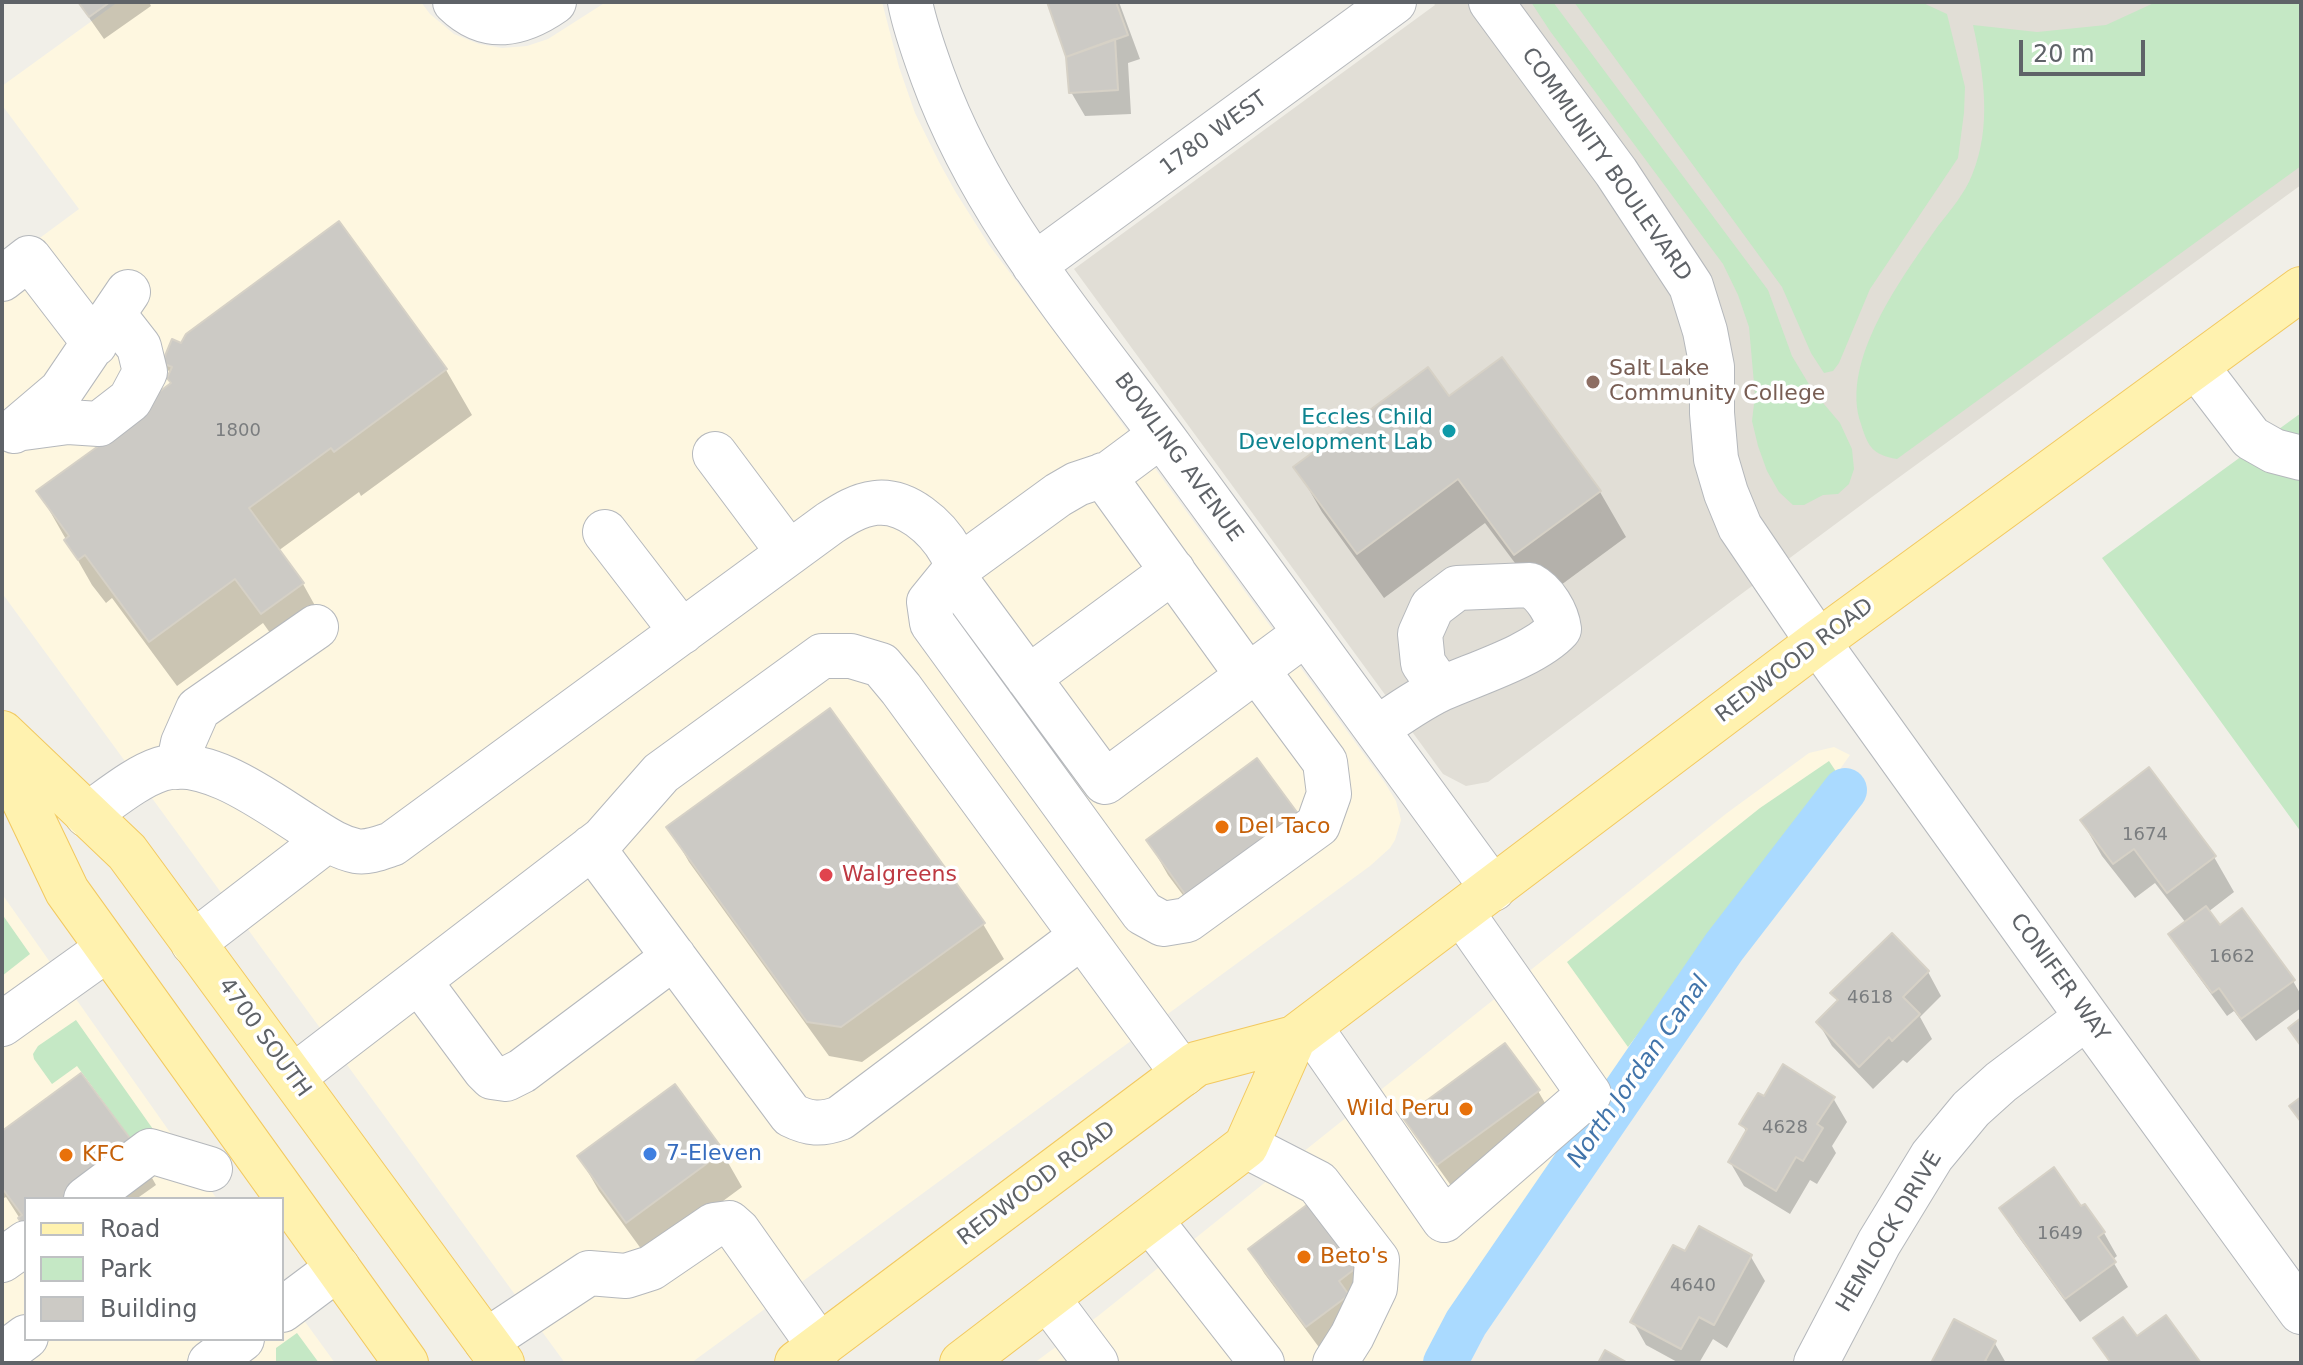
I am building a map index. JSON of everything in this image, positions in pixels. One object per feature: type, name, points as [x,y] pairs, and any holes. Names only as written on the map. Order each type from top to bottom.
[{"type":"main road","name":"REDWOOD ROAD","points":[[809,1355],[1196,1064],[1302,1032],[1818,642],[2301,289]]},
{"type":"main road","name":"4700 SOUTH","points":[[2,733],[127,852],[494,1352]]},
{"type":"main road","points":[[2,755],[67,891],[406,1363]]},
{"type":"main road","name":"REDWOOD ROAD","points":[[962,1363],[1246,1146],[1302,1032]]},
{"type":"street","points":[[455,2],[462,9],[492,23],[518,22],[541,12],[554,2]]},
{"type":"street","name":"BOWLING AVENUE","points":[[910,2],[915,28],[944,109],[984,189],[1034,265],[1377,729],[1589,1094],[1444,1220],[1302,1032]]},
{"type":"street","name":"1780 WEST","points":[[1034,265],[1394,2]]},
{"type":"street","name":"COMMUNITY BOULEVARD","points":[[1491,2],[1616,172],[1691,286],[1712,367],[1716,459],[1726,493],[1740,527],[1818,642]]},
{"type":"street","points":[[2,279],[29,258],[112,317],[139,347],[145,372],[130,400],[99,424],[68,422],[7,426]]},
{"type":"street","points":[[7,426],[61,391],[112,317]]},
{"type":"street","points":[[2196,366],[2251,438],[2274,451],[2301,458]]},
{"type":"street","points":[[1103,475],[1173,571],[1325,762],[1329,794],[1318,825],[1187,920],[1163,924],[1143,913],[932,623],[929,602],[955,570],[1058,495],[1077,484],[1103,475],[1110,473],[1161,435]]},
{"type":"street","points":[[715,454],[789,553]]},
{"type":"street","points":[[87,815],[148,775],[163,768],[178,767],[204,770],[229,780],[336,845],[358,851],[392,844],[830,523],[853,509],[877,502],[895,505],[919,516],[939,534],[953,555],[962,588],[1105,782],[1306,633]]},
{"type":"street","points":[[605,532],[682,632]]},
{"type":"street","points":[[1028,678],[1173,571]]},
{"type":"street","points":[[178,767],[183,743],[198,709],[316,627]]},
{"type":"street","name":"CONIFER WAY","points":[[1818,642],[2301,1312]]},
{"type":"street","points":[[293,1077],[603,839],[661,773],[822,656],[851,656],[881,665],[1183,1074]]},
{"type":"street","points":[[1377,729],[1412,704],[1441,689]]},
{"type":"street","points":[[193,943],[327,840]]},
{"type":"street","points":[[592,847],[791,1115],[806,1123],[825,1124],[840,1118],[1082,936]]},
{"type":"street","points":[[2,1024],[107,949]]},
{"type":"street","points":[[419,981],[485,1070],[492,1077],[506,1079],[522,1071],[674,957]]},
{"type":"street","name":"HEMLOCK DRIVE","points":[[1816,1363],[1879,1243],[1932,1156],[1971,1109],[2001,1082],[2087,1017]]},
{"type":"street","points":[[89,1197],[150,1151],[201,1184],[247,1141]]},
{"type":"street","points":[[1246,1146],[1318,1183],[1377,1260],[1375,1288],[1335,1363]]},
{"type":"street","points":[[1151,1221],[1262,1363]]},
{"type":"street","points":[[494,1352],[589,1273],[626,1276],[651,1268],[714,1225],[729,1223],[738,1231],[809,1355]]},
{"type":"street","points":[[2,1260],[24,1244]]},
{"type":"street","points":[[284,1308],[338,1268]]},
{"type":"street","points":[[1048,1299],[1096,1363]]},
{"type":"street","points":[[2,1355],[24,1338]]},
{"type":"street","points":[[210,1363],[239,1341]]},
{"type":"shaded area","points":[[118,2],[421,2],[454,34],[479,44],[502,48],[527,46],[548,39],[606,2],[882,2],[915,113],[955,191],[989,245],[1385,783],[1396,801],[1401,820],[1390,848],[1370,866],[691,1363],[565,1363],[2,593],[2,266],[79,209],[2,105],[2,86]]},
{"type":"shaded area","name":"Salt Lake Community College","points":[[1433,2],[2301,2],[2301,185],[1876,494],[1488,782],[1466,786],[1443,774],[1074,269],[1435,5]]},
{"type":"shaded area","points":[[1834,747],[1850,755],[1455,1313],[1428,1363],[1034,1363],[1098,1316],[1727,813],[1809,753]]},
{"type":"shaded area","points":[[2,894],[216,1197],[24,1197],[24,1341],[284,1341],[284,1293],[335,1363],[2,1363]]},
{"type":"green space","points":[[1531,2],[1553,2],[1768,290],[1792,356],[1813,391],[1840,423],[1852,449],[1854,469],[1849,484],[1838,494],[1823,495],[1804,505],[1793,505],[1779,492],[1767,471],[1752,421],[1755,395],[1749,327],[1723,264]]},
{"type":"green space","points":[[1574,2],[1921,2],[1947,14],[1965,87],[1958,158],[1870,289],[1833,371],[1824,373],[1811,353],[1782,287]]},
{"type":"green space","points":[[2156,2],[2301,2],[2301,166],[1897,459],[1877,452],[1866,439],[1861,424],[1857,399],[1859,374],[1866,347],[1892,294],[1961,195],[1978,157],[1984,101],[1973,25],[2037,32],[2106,25]]},
{"type":"green space","points":[[2301,413],[2301,832],[2102,558]]},
{"type":"green space","points":[[1829,761],[1837,773],[1628,1047],[1567,962],[1760,808]]},
{"type":"green space","points":[[2,914],[30,954],[2,976]]},
{"type":"green space","points":[[76,1020],[155,1132],[136,1146],[77,1066],[52,1084],[34,1059],[33,1054],[38,1046]]},
{"type":"green space","points":[[297,1333],[319,1363],[276,1363],[276,1348]]},
{"type":"building","points":[[78,2],[110,2],[89,17]]},
{"type":"building","points":[[1047,2],[1116,2],[1128,35],[1066,57]]},
{"type":"building","points":[[1115,39],[1118,90],[1069,93],[1066,57]]},
{"type":"building","points":[[339,221],[447,369],[334,452],[331,448],[249,508],[304,583],[261,614],[235,579],[149,642],[85,555],[78,560],[64,540],[69,536],[36,491],[115,434],[111,428],[171,383],[167,378],[172,367],[162,363],[172,339],[181,343],[186,334]]},
{"type":"building","name":"Eccles Child Development Lab","points":[[1502,357],[1601,491],[1514,555],[1458,479],[1357,554],[1293,467],[1428,367],[1449,396]]},
{"type":"building","name":"Walgreens","points":[[830,708],[985,923],[841,1027],[807,1022],[666,827]]},
{"type":"building","name":"Del Taco","points":[[1257,758],[1299,815],[1187,897],[1146,840]]},
{"type":"building","points":[[2149,767],[2216,856],[2167,893],[2134,849],[2113,864],[2080,820]]},
{"type":"building","points":[[2206,906],[2220,925],[2242,908],[2295,980],[2241,1019],[2219,988],[2212,993],[2168,934]]},
{"type":"building","points":[[1892,933],[1929,971],[1903,997],[1920,1014],[1892,1041],[1889,1037],[1859,1067],[1816,1022],[1838,1000],[1830,993]]},
{"type":"building","points":[[2301,1018],[2301,1046],[2288,1028]]},
{"type":"building","points":[[1505,1043],[1540,1090],[1437,1165],[1403,1118]]},
{"type":"building","points":[[1783,1064],[1835,1097],[1817,1124],[1823,1128],[1803,1161],[1796,1157],[1776,1191],[1728,1162],[1747,1129],[1739,1124],[1758,1093],[1764,1096]]},
{"type":"building","name":"KFC","points":[[81,1073],[138,1149],[68,1197],[24,1197],[24,1227],[18,1218],[22,1215],[2,1188],[2,1131]]},
{"type":"building","name":"7-Eleven","points":[[675,1084],[724,1151],[626,1223],[577,1156]]},
{"type":"building","points":[[2301,1097],[2301,1122],[2289,1106]]},
{"type":"building","points":[[2054,1167],[2081,1206],[2085,1204],[2105,1232],[2098,1237],[2116,1262],[2065,1299],[1999,1208]]},
{"type":"building","name":"Beto's","points":[[1312,1201],[1360,1265],[1339,1281],[1349,1295],[1306,1327],[1248,1249]]},
{"type":"building","points":[[1699,1226],[1752,1255],[1714,1325],[1699,1317],[1681,1349],[1630,1322],[1673,1245],[1685,1251]]},
{"type":"building","points":[[2166,1315],[2201,1363],[2111,1363],[2093,1338],[2123,1317],[2137,1336]]},
{"type":"building","points":[[1954,1319],[1996,1341],[1985,1361],[1989,1363],[1931,1363]]},
{"type":"building","points":[[1605,1350],[1628,1363],[1598,1363]]},
{"type":"waterway","name":"North Jordan Canal","points":[[1445,1363],[1466,1323],[1724,947],[1845,790]]},
{"type":"place","name":"Salt Lake Community College","points":[[1593,382]]},
{"type":"place","name":"Eccles Child Development Lab","points":[[1449,431]]},
{"type":"place","name":"Del Taco","points":[[1222,827]]},
{"type":"place","name":"Walgreens","points":[[826,875]]},
{"type":"place","name":"Wild Peru","points":[[1466,1109]]},
{"type":"place","name":"7-Eleven","points":[[650,1154]]},
{"type":"place","name":"KFC","points":[[66,1155]]},
{"type":"place","name":"Beto's","points":[[1304,1257]]}]
